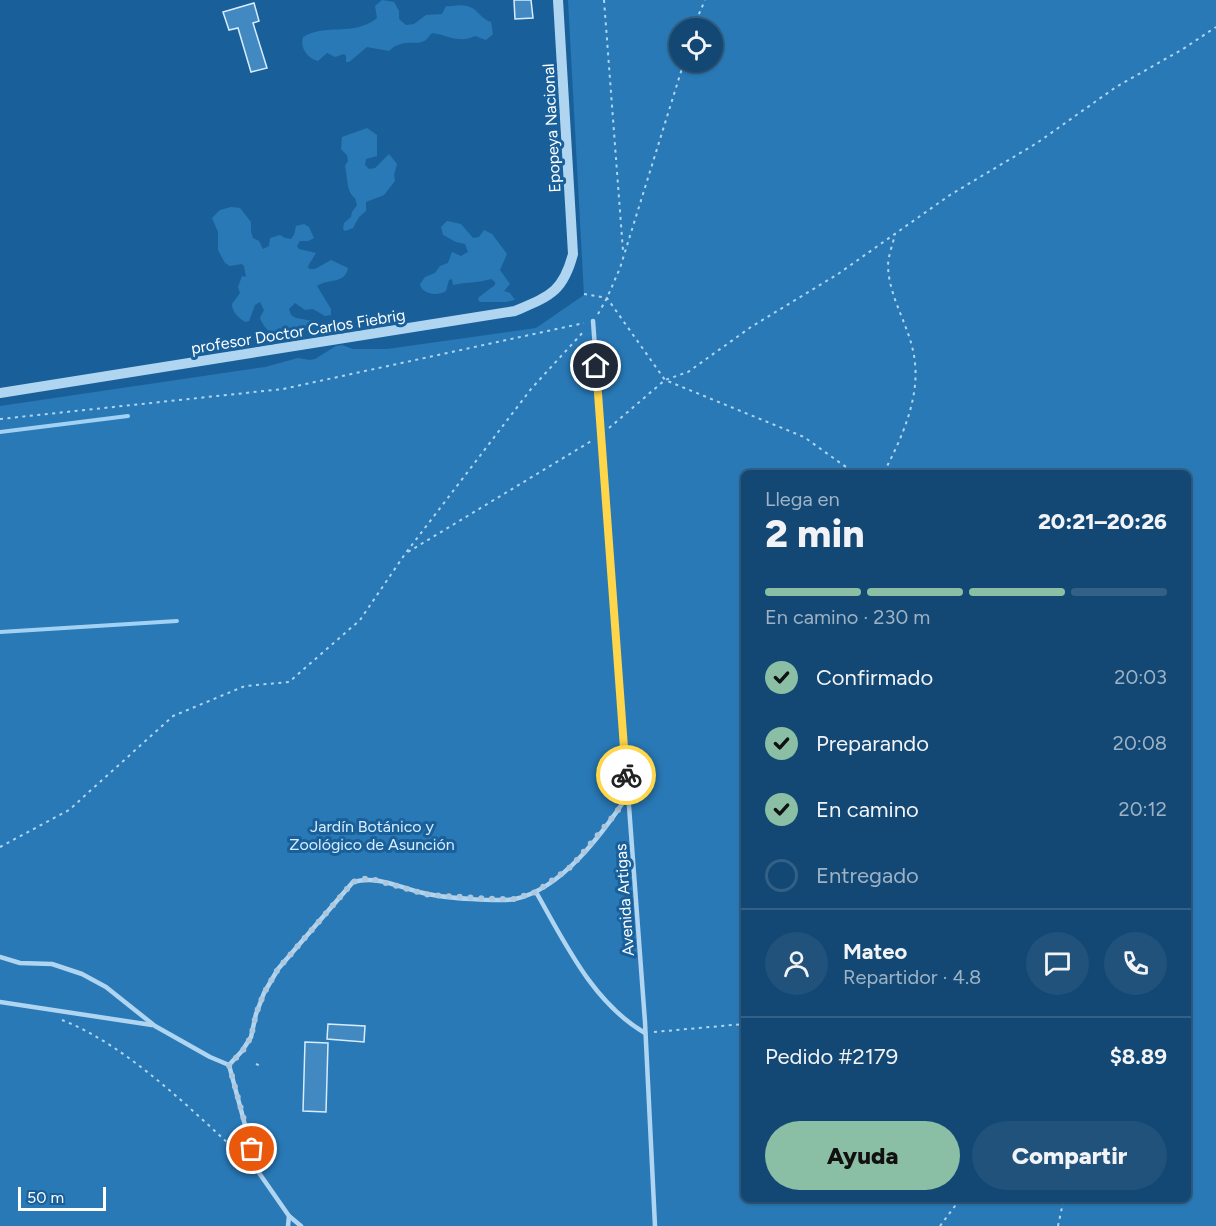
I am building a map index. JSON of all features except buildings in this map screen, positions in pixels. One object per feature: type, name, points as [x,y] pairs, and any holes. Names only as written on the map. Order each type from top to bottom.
[{"type":"street","name":"Epopeya Nacional","points":[[558,0],[573,254]]},
{"type":"street","name":"profesor Doctor Carlos Fiebrig","points":[[0,393],[515,311],[555,291],[567,275],[573,254]]},
{"type":"lane","name":"Avenida Artigas","points":[[593,321],[645,1033],[655,1226]]},
{"type":"lane","points":[[229,1065],[242,1052],[251,1037],[260,1004],[278,969],[353,882],[368,878],[429,895],[514,899],[536,892],[572,866],[628,795]]},
{"type":"lane","points":[[536,892],[573,958],[600,994],[629,1024],[645,1033]]},
{"type":"lane","points":[[0,957],[20,963],[52,964],[82,974],[106,987],[155,1026],[229,1065]]},
{"type":"lane","points":[[0,1002],[155,1026]]},
{"type":"lane","points":[[229,1065],[257,1170],[289,1216],[301,1226]]},
{"type":"lane","points":[[288,1226],[289,1216]]},
{"type":"path","points":[[604,0],[624,255]]},
{"type":"path","points":[[697,18],[705,0]]},
{"type":"path","points":[[405,554],[602,435],[665,380],[688,372],[751,327],[838,274],[950,195],[1037,143],[1116,87],[1183,49],[1216,27]]},
{"type":"path","points":[[0,846],[69,810],[173,716],[245,686],[289,682],[360,620],[405,554],[531,389],[593,321],[608,298],[624,255],[681,72]]},
{"type":"path","points":[[885,470],[894,453],[916,386],[915,362],[909,332],[894,296],[888,265],[895,234]]},
{"type":"path","points":[[584,294],[608,298],[665,380],[804,437],[850,470]]},
{"type":"path","points":[[0,419],[283,389],[593,321]]},
{"type":"path","points":[[47,1010],[62,1021],[76,1025],[136,1063],[257,1170]]},
{"type":"path","points":[[645,1033],[741,1024]]},
{"type":"path","points":[[256,1064],[261,1066]]},
{"type":"path","points":[[940,1226],[958,1202]]},
{"type":"path","points":[[1058,1226],[1063,1202]]},
{"type":"green space","points":[[382,0],[394,2],[399,11],[399,19],[406,25],[414,24],[426,15],[442,14],[446,6],[471,7],[491,22],[493,34],[486,40],[475,36],[459,39],[432,33],[422,42],[400,44],[389,51],[367,47],[349,62],[346,62],[344,54],[335,57],[327,53],[318,61],[305,52],[303,37],[321,31],[349,29],[368,24],[377,18],[375,6]]},
{"type":"green space","name":"Jardín Botánico y Zoológico de Asunción","points":[[568,0],[1216,0],[1216,1226],[0,1226],[0,406],[265,367],[298,358],[310,360],[342,345],[353,349],[387,349],[536,328],[584,295]]},
{"type":"green space","points":[[367,128],[377,135],[377,156],[366,159],[365,165],[369,169],[375,168],[389,154],[397,164],[395,181],[384,195],[366,202],[366,211],[359,217],[353,228],[345,231],[344,223],[351,217],[357,205],[349,188],[345,166],[348,161],[347,155],[341,149],[342,137]]},
{"type":"green space","points":[[231,207],[240,208],[251,222],[253,238],[259,241],[263,249],[269,246],[270,238],[280,235],[291,239],[296,226],[304,224],[309,227],[314,238],[300,241],[297,246],[299,249],[316,253],[308,266],[309,269],[315,269],[331,260],[348,268],[340,279],[317,286],[331,309],[331,315],[325,316],[313,309],[305,310],[295,303],[289,309],[291,315],[313,321],[313,327],[296,332],[279,328],[273,333],[263,325],[260,318],[264,310],[260,302],[255,305],[249,321],[246,322],[236,315],[232,304],[240,293],[238,287],[242,276],[246,277],[244,266],[242,264],[230,266],[225,263],[218,250],[218,232],[212,218],[220,210]]},
{"type":"green space","points":[[447,221],[461,224],[473,238],[479,237],[484,230],[492,234],[507,254],[500,270],[510,284],[504,291],[510,293],[515,300],[480,302],[479,297],[495,285],[491,279],[453,285],[452,279],[449,280],[446,291],[439,294],[431,294],[421,288],[420,284],[425,277],[448,263],[452,252],[461,256],[468,252],[465,244],[443,235],[441,227]]},
{"type":"waterway","points":[[0,432],[128,416]]},
{"type":"waterway","points":[[0,632],[177,621]]},
{"type":"way so far","points":[[252,1149],[229,1065],[242,1052],[251,1037],[264,993],[278,969],[353,882],[368,878],[429,895],[495,899],[514,899],[536,892],[572,866],[616,813],[628,795],[626,775]]},
{"type":"route","points":[[596,366],[626,775]]}]
